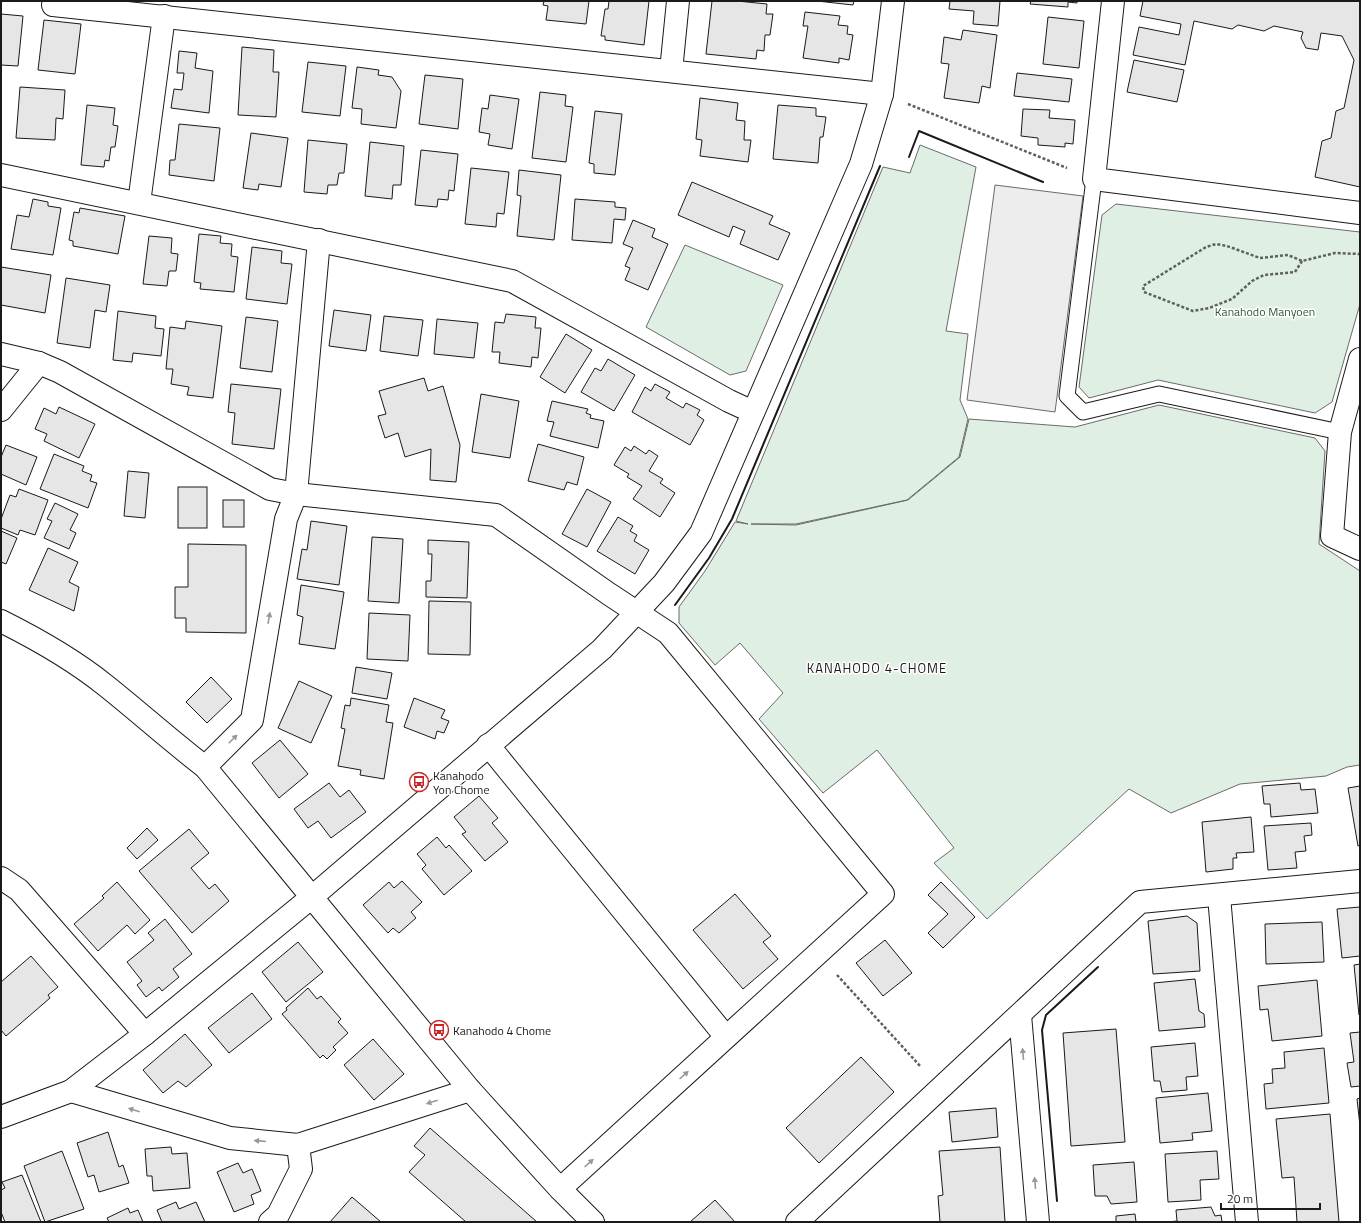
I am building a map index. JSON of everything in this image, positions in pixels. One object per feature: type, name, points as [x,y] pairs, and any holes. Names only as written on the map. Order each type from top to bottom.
[{"type":"street","points":[[54,1],[53,4],[882,94]]},
{"type":"street","points":[[671,71],[678,1]]},
{"type":"street","points":[[1,1117],[71,1091],[144,1034],[312,897],[602,648],[664,583],[702,533],[753,412],[862,164],[882,94],[893,1]]},
{"type":"street","points":[[1113,1],[1094,179],[1360,213]]},
{"type":"street","points":[[139,203],[164,16]]},
{"type":"street","points":[[1,175],[512,281],[729,401],[753,412]]},
{"type":"street","points":[[205,766],[252,720],[286,519],[296,494],[319,240]]},
{"type":"street","points":[[1,354],[39,364],[60,372],[270,489],[296,494],[496,515],[668,633],[883,894],[560,1190]]},
{"type":"street","points":[[1360,359],[1340,432],[1332,536],[1360,549]]},
{"type":"street","points":[[1,410],[39,364]]},
{"type":"street","points":[[1,621],[33,637],[105,684],[167,737],[205,766],[470,1090],[560,1190],[593,1222]]},
{"type":"street","points":[[488,745],[726,1037]]},
{"type":"street","points":[[1,878],[18,890],[144,1034]]},
{"type":"street","points":[[797,1222],[1140,902],[1219,896],[1360,881]]},
{"type":"street","points":[[1219,896],[1247,1222]]},
{"type":"street","points":[[1020,1015],[1038,1222]]},
{"type":"street","points":[[71,1091],[230,1138],[298,1144],[470,1090]]},
{"type":"street","points":[[270,1222],[278,1215],[300,1169],[298,1144]]},
{"type":"lane","points":[[1094,179],[1067,396],[1083,412],[1159,394],[1340,432]]},
{"type":"path","points":[[882,94],[1094,179]]},
{"type":"path","points":[[1302,261],[1295,272],[1264,275],[1252,281],[1232,299],[1209,308],[1193,311],[1144,292],[1143,286],[1206,247],[1216,244],[1227,246],[1260,258],[1288,255],[1302,261],[1335,253],[1360,254]]},
{"type":"path","points":[[818,954],[940,1088]]},
{"type":"green space","points":[[920,145],[976,167],[946,331],[968,334],[960,400],[968,419],[959,457],[907,500],[796,524],[751,524],[796,525],[908,500],[960,457],[969,419],[1075,427],[1159,405],[1315,438],[1325,451],[1319,544],[1360,571],[1360,765],[1347,767],[1326,776],[1240,784],[1171,813],[1129,789],[987,919],[934,863],[954,848],[877,750],[823,793],[759,719],[783,693],[740,643],[715,665],[679,623],[679,607],[705,571],[735,522],[748,524],[736,521],[883,167],[910,173]]},
{"type":"green space","name":"Kanahodo Manyoen","points":[[1116,204],[1360,232],[1360,304],[1332,402],[1315,413],[1158,380],[1089,398],[1079,387],[1102,215]]},
{"type":"green space","points":[[685,245],[783,285],[746,371],[730,375],[646,327]]},
{"type":"shaded area","points":[[995,185],[1083,196],[1055,412],[967,400]]},
{"type":"building","points":[[544,1],[589,1],[586,24],[546,20],[548,6],[543,5]]},
{"type":"building","points":[[609,1],[649,1],[644,45],[605,40],[605,36],[601,36],[605,9],[608,9]]},
{"type":"building","points":[[712,1],[737,1],[767,4],[766,14],[773,14],[770,35],[765,35],[764,51],[757,50],[756,59],[706,54]]},
{"type":"building","points":[[817,1],[854,1],[853,5]]},
{"type":"building","points":[[950,1],[1000,1],[998,26],[973,24],[974,11],[949,9]]},
{"type":"building","points":[[1031,1],[1077,1],[1077,3],[1068,2],[1068,7],[1030,4]]},
{"type":"building","points":[[1143,1],[1360,1],[1360,187],[1315,177],[1322,141],[1331,138],[1336,111],[1344,108],[1354,60],[1342,36],[1321,33],[1318,50],[1306,48],[1301,38],[1303,32],[1274,26],[1264,31],[1238,25],[1232,29],[1194,21],[1185,65],[1133,55],[1139,27],[1179,35],[1181,24],[1140,16]]},
{"type":"building","points":[[805,12],[840,16],[838,25],[848,26],[847,34],[853,35],[849,60],[839,58],[839,63],[803,58],[808,26],[803,26]]},
{"type":"building","points":[[1,14],[23,16],[18,66],[1,65]]},
{"type":"building","points":[[1048,17],[1084,21],[1079,68],[1043,64]]},
{"type":"building","points":[[44,20],[81,24],[75,74],[38,70]]},
{"type":"building","points":[[963,30],[997,35],[990,88],[982,86],[979,103],[944,98],[949,64],[941,63],[944,37],[961,40]]},
{"type":"building","points":[[242,47],[274,50],[273,72],[279,72],[276,117],[238,115]]},
{"type":"building","points":[[179,51],[197,53],[195,68],[213,71],[209,113],[171,108],[174,89],[182,90],[184,73],[177,73]]},
{"type":"building","points":[[1134,60],[1184,70],[1177,102],[1127,92]]},
{"type":"building","points":[[308,62],[346,66],[340,116],[302,112]]},
{"type":"building","points":[[357,67],[379,70],[378,75],[392,77],[401,91],[396,128],[361,124],[362,109],[352,108]]},
{"type":"building","points":[[1017,73],[1072,79],[1069,102],[1014,96]]},
{"type":"building","points":[[425,75],[463,79],[458,129],[419,124]]},
{"type":"building","points":[[20,87],[65,90],[63,119],[56,118],[55,140],[16,138]]},
{"type":"building","points":[[540,92],[566,95],[565,106],[573,107],[566,162],[532,158]]},
{"type":"building","points":[[490,95],[519,99],[512,149],[488,145],[490,134],[479,132],[482,108],[488,109]]},
{"type":"building","points":[[700,98],[738,103],[736,120],[745,121],[744,140],[751,140],[748,162],[700,156],[702,140],[696,139]]},
{"type":"building","points":[[87,105],[115,108],[113,125],[118,126],[115,147],[111,147],[109,161],[105,160],[104,167],[81,165]]},
{"type":"building","points":[[778,105],[816,108],[816,116],[826,117],[823,137],[820,137],[818,163],[773,159]]},
{"type":"building","points":[[1023,109],[1050,110],[1049,118],[1075,120],[1073,144],[1065,143],[1065,147],[1038,145],[1038,138],[1021,136]]},
{"type":"building","points":[[595,111],[622,114],[615,175],[594,173],[594,164],[589,163]]},
{"type":"building","points":[[179,124],[220,128],[214,181],[169,175],[170,160],[175,160]]},
{"type":"building","points":[[251,133],[288,138],[281,187],[259,184],[258,190],[243,188]]},
{"type":"building","points":[[308,140],[347,144],[344,173],[339,173],[337,185],[328,185],[327,194],[304,192]]},
{"type":"building","points":[[370,142],[404,146],[401,185],[393,185],[392,199],[365,196]]},
{"type":"building","points":[[421,150],[458,154],[454,191],[449,190],[448,200],[438,199],[437,207],[415,205]]},
{"type":"building","points":[[471,168],[509,172],[504,214],[497,213],[496,227],[465,224]]},
{"type":"building","points":[[519,170],[561,175],[554,240],[517,236],[521,196],[517,195]]},
{"type":"building","points":[[692,182],[773,216],[769,224],[790,233],[778,260],[740,244],[745,231],[733,226],[729,237],[678,215]]},
{"type":"building","points":[[33,199],[48,202],[48,206],[61,208],[53,255],[11,249],[17,215],[29,217]]},
{"type":"building","points":[[575,199],[615,202],[615,207],[626,208],[625,220],[614,219],[612,243],[572,240]]},
{"type":"building","points":[[80,208],[125,216],[118,254],[73,246],[73,241],[69,240],[74,212],[79,213]]},
{"type":"building","points":[[633,220],[655,229],[652,237],[668,244],[648,290],[625,280],[630,268],[625,266],[633,248],[623,244]]},
{"type":"building","points":[[199,234],[221,236],[220,243],[232,244],[231,256],[238,257],[234,292],[200,289],[201,283],[194,282]]},
{"type":"building","points":[[149,236],[172,238],[171,253],[178,254],[176,271],[169,271],[167,286],[143,284]]},
{"type":"building","points":[[252,247],[282,251],[281,263],[292,264],[287,304],[246,299]]},
{"type":"building","points":[[1,267],[51,275],[45,313],[1,305]]},
{"type":"building","points":[[66,278],[110,285],[106,312],[95,310],[90,348],[57,343]]},
{"type":"building","points":[[334,310],[371,315],[366,351],[329,346]]},
{"type":"building","points":[[118,311],[156,316],[155,328],[164,329],[161,356],[133,353],[132,362],[113,360]]},
{"type":"building","points":[[506,314],[536,317],[535,328],[541,328],[538,358],[532,357],[531,367],[499,363],[500,352],[492,352],[495,322],[504,323]]},
{"type":"building","points":[[384,316],[423,320],[418,356],[380,351]]},
{"type":"building","points":[[246,317],[278,321],[272,372],[240,368]]},
{"type":"building","points":[[437,319],[478,323],[474,358],[434,354]]},
{"type":"building","points":[[186,321],[222,326],[213,398],[187,395],[189,387],[171,384],[173,369],[166,369],[170,327],[185,329]]},
{"type":"building","points":[[566,334],[592,350],[565,393],[540,377]]},
{"type":"building","points":[[608,359],[635,375],[614,411],[581,392],[595,368],[601,371]]},
{"type":"building","points":[[424,378],[428,391],[443,386],[460,445],[456,482],[430,480],[431,449],[405,457],[398,433],[385,438],[378,416],[386,414],[379,391]]},
{"type":"building","points":[[231,384],[281,389],[274,449],[232,444],[235,413],[228,412]]},
{"type":"building","points":[[655,384],[670,392],[666,398],[683,408],[686,403],[700,410],[697,415],[704,420],[690,445],[632,412],[645,387],[651,391]]},
{"type":"building","points":[[481,394],[519,401],[510,458],[472,452]]},
{"type":"building","points":[[552,401],[588,409],[586,413],[591,415],[590,418],[604,421],[598,448],[550,436],[554,422],[547,421]]},
{"type":"building","points":[[59,407],[95,424],[79,458],[44,441],[47,434],[35,429],[44,408],[56,414]]},
{"type":"building","points":[[538,444],[584,457],[577,485],[567,482],[564,490],[528,481]]},
{"type":"building","points":[[6,445],[37,457],[26,485],[1,474],[1,457]]},
{"type":"building","points":[[634,446],[646,454],[649,450],[658,456],[649,471],[663,479],[660,483],[675,493],[660,517],[633,499],[642,486],[627,477],[629,474],[614,465],[625,447],[631,451]]},
{"type":"building","points":[[54,454],[84,466],[82,471],[92,475],[90,481],[97,483],[88,508],[40,489]]},
{"type":"building","points":[[128,471],[149,473],[145,518],[124,516]]},
{"type":"building","points":[[178,487],[207,487],[207,528],[178,528]]},
{"type":"building","points":[[19,489],[48,500],[35,535],[20,530],[18,535],[1,528],[1,519],[10,495],[16,497]]},
{"type":"building","points":[[587,489],[611,502],[587,547],[562,534]]},
{"type":"building","points":[[223,500],[244,500],[244,527],[223,527]]},
{"type":"building","points":[[55,503],[78,514],[70,530],[76,533],[69,549],[44,538],[52,521],[47,519]]},
{"type":"building","points":[[618,517],[633,526],[630,531],[637,535],[634,541],[649,550],[635,574],[597,551]]},
{"type":"building","points":[[311,521],[347,526],[339,585],[297,579],[302,549],[307,550]]},
{"type":"building","points":[[1,531],[17,538],[6,564],[1,562]]},
{"type":"building","points":[[372,537],[403,539],[399,603],[368,601]]},
{"type":"building","points":[[428,540],[469,542],[467,598],[426,597],[426,581],[431,581],[432,554],[428,554]]},
{"type":"building","points":[[188,544],[246,545],[246,633],[186,632],[186,618],[175,618],[175,587],[188,587]]},
{"type":"building","points":[[48,548],[78,562],[69,582],[79,587],[74,611],[29,590]]},
{"type":"building","points":[[301,585],[344,592],[335,649],[299,644],[303,617],[297,615]]},
{"type":"building","points":[[429,601],[471,602],[470,655],[428,654]]},
{"type":"building","points":[[369,613],[410,615],[408,661],[367,659]]},
{"type":"building","points":[[356,667],[392,673],[387,699],[352,693]]},
{"type":"building","points":[[211,677],[232,699],[207,723],[186,702]]},
{"type":"building","points":[[299,681],[332,696],[311,743],[278,728]]},
{"type":"building","points":[[351,698],[389,705],[386,722],[393,723],[384,779],[360,775],[361,770],[338,766],[345,729],[341,728],[345,705],[350,706]]},
{"type":"building","points":[[414,698],[445,710],[441,718],[449,721],[444,733],[437,731],[435,739],[404,727]]},
{"type":"building","points":[[280,740],[308,774],[279,798],[252,763]]},
{"type":"building","points":[[329,783],[340,797],[349,790],[366,812],[331,838],[318,821],[308,828],[294,809]]},
{"type":"building","points":[[1300,783],[1301,790],[1315,789],[1318,813],[1271,817],[1270,804],[1264,804],[1262,786]]},
{"type":"building","points":[[1360,786],[1360,845],[1358,846],[1348,788]]},
{"type":"building","points":[[479,796],[498,818],[492,823],[508,842],[485,861],[462,834],[466,832],[454,817]]},
{"type":"building","points":[[1251,817],[1254,852],[1236,853],[1237,858],[1233,858],[1233,869],[1206,872],[1202,822]]},
{"type":"building","points":[[1311,823],[1312,835],[1304,836],[1306,851],[1295,852],[1297,868],[1268,870],[1264,826]]},
{"type":"building","points":[[147,828],[158,840],[137,859],[127,848]]},
{"type":"building","points":[[189,829],[209,853],[191,868],[209,889],[215,884],[229,901],[192,933],[139,871]]},
{"type":"building","points":[[437,837],[446,848],[449,845],[472,871],[444,895],[422,869],[426,865],[417,854]]},
{"type":"building","points":[[402,881],[422,902],[411,912],[416,918],[399,933],[393,928],[388,933],[363,905],[389,882],[394,888]]},
{"type":"building","points":[[117,882],[150,920],[135,934],[127,925],[98,951],[74,924],[104,898],[102,896]]},
{"type":"building","points":[[941,882],[975,917],[943,948],[928,933],[948,914],[928,895]]},
{"type":"building","points":[[735,894],[771,936],[763,942],[778,959],[743,989],[693,930]]},
{"type":"building","points":[[1360,907],[1360,956],[1342,958],[1337,909]]},
{"type":"building","points":[[1187,916],[1197,923],[1200,971],[1153,974],[1148,921]]},
{"type":"building","points":[[165,919],[192,954],[173,969],[179,977],[162,991],[159,987],[146,997],[137,985],[142,981],[127,962],[154,940],[148,933]]},
{"type":"building","points":[[1322,922],[1324,962],[1266,964],[1265,924]]},
{"type":"building","points":[[885,940],[912,973],[883,996],[856,963]]},
{"type":"building","points":[[298,942],[323,972],[286,1002],[262,972]]},
{"type":"building","points":[[31,956],[58,987],[48,995],[50,998],[6,1036],[1,1030],[1,982]]},
{"type":"building","points":[[1360,964],[1360,1015],[1359,1015],[1354,965]]},
{"type":"building","points":[[1195,979],[1199,1011],[1204,1014],[1205,1027],[1159,1031],[1154,983]]},
{"type":"building","points":[[1317,980],[1322,1036],[1272,1041],[1268,1009],[1260,1010],[1258,986]]},
{"type":"building","points":[[308,988],[317,999],[321,996],[341,1019],[338,1022],[348,1033],[333,1047],[336,1050],[327,1059],[323,1055],[320,1058],[282,1014],[287,1010],[286,1008]]},
{"type":"building","points":[[252,993],[272,1019],[229,1053],[208,1028]]},
{"type":"building","points":[[1116,1029],[1125,1142],[1071,1146],[1063,1033]]},
{"type":"building","points":[[1360,1032],[1360,1086],[1351,1087],[1347,1063],[1354,1062],[1350,1033]]},
{"type":"building","points":[[185,1034],[212,1065],[186,1087],[178,1081],[163,1093],[143,1070]]},
{"type":"building","points":[[373,1039],[404,1074],[374,1100],[344,1065]]},
{"type":"building","points":[[1195,1043],[1198,1076],[1186,1077],[1187,1090],[1162,1092],[1160,1081],[1154,1081],[1151,1047]]},
{"type":"building","points":[[1324,1048],[1329,1103],[1266,1109],[1264,1084],[1273,1083],[1272,1069],[1285,1068],[1284,1052]]},
{"type":"building","points":[[861,1057],[894,1092],[819,1163],[786,1128]]},
{"type":"building","points":[[1208,1093],[1212,1131],[1192,1133],[1193,1140],[1160,1143],[1156,1098]]},
{"type":"building","points":[[1360,1098],[1360,1126],[1357,1099]]},
{"type":"building","points":[[996,1108],[998,1137],[952,1142],[949,1112]]},
{"type":"building","points":[[1330,1114],[1339,1222],[1297,1222],[1294,1177],[1282,1178],[1276,1119]]},
{"type":"building","points":[[430,1128],[537,1222],[466,1222],[409,1172],[425,1155],[414,1146]]},
{"type":"building","points":[[108,1132],[119,1167],[123,1165],[129,1183],[99,1192],[94,1175],[88,1177],[77,1143]]},
{"type":"building","points":[[171,1147],[172,1154],[187,1153],[190,1188],[153,1191],[152,1176],[147,1176],[145,1149]]},
{"type":"building","points":[[1000,1147],[1005,1222],[940,1222],[938,1196],[943,1195],[939,1151]]},
{"type":"building","points":[[62,1151],[84,1209],[45,1222],[24,1166]]},
{"type":"building","points":[[1217,1151],[1219,1179],[1200,1180],[1201,1200],[1168,1202],[1165,1154]]},
{"type":"building","points":[[1134,1162],[1137,1202],[1111,1204],[1107,1196],[1095,1196],[1093,1165]]},
{"type":"building","points":[[238,1163],[243,1173],[252,1169],[261,1191],[251,1195],[254,1204],[234,1212],[217,1172]]},
{"type":"building","points":[[22,1175],[41,1222],[5,1222],[1,1212],[1,1190],[5,1188],[2,1182]]},
{"type":"building","points":[[352,1197],[381,1222],[330,1222]]},
{"type":"building","points":[[715,1200],[735,1222],[690,1222]]},
{"type":"building","points":[[176,1202],[179,1209],[196,1202],[205,1222],[162,1222],[157,1210]]},
{"type":"building","points":[[1211,1207],[1215,1216],[1221,1215],[1222,1222],[1168,1222],[1177,1221],[1176,1210]]},
{"type":"building","points":[[128,1208],[130,1213],[138,1210],[143,1222],[109,1222],[107,1218]]},
{"type":"building","points":[[1135,1214],[1136,1222],[1116,1222],[1116,1216]]},
{"type":"wall","points":[[909,157],[919,131],[1043,182]]},
{"type":"wall","points":[[675,605],[709,558],[732,519],[880,166]]},
{"type":"wall","points":[[1057,1201],[1042,1030],[1046,1015],[1098,967]]},
{"type":"place","name":"Kanahodo Yon Chome","points":[[419,782]]},
{"type":"place","name":"Kanahodo 4 Chome","points":[[439,1030]]},
{"type":"district","name":"KANAHODO 4-CHOME","points":[[877,668]]}]
